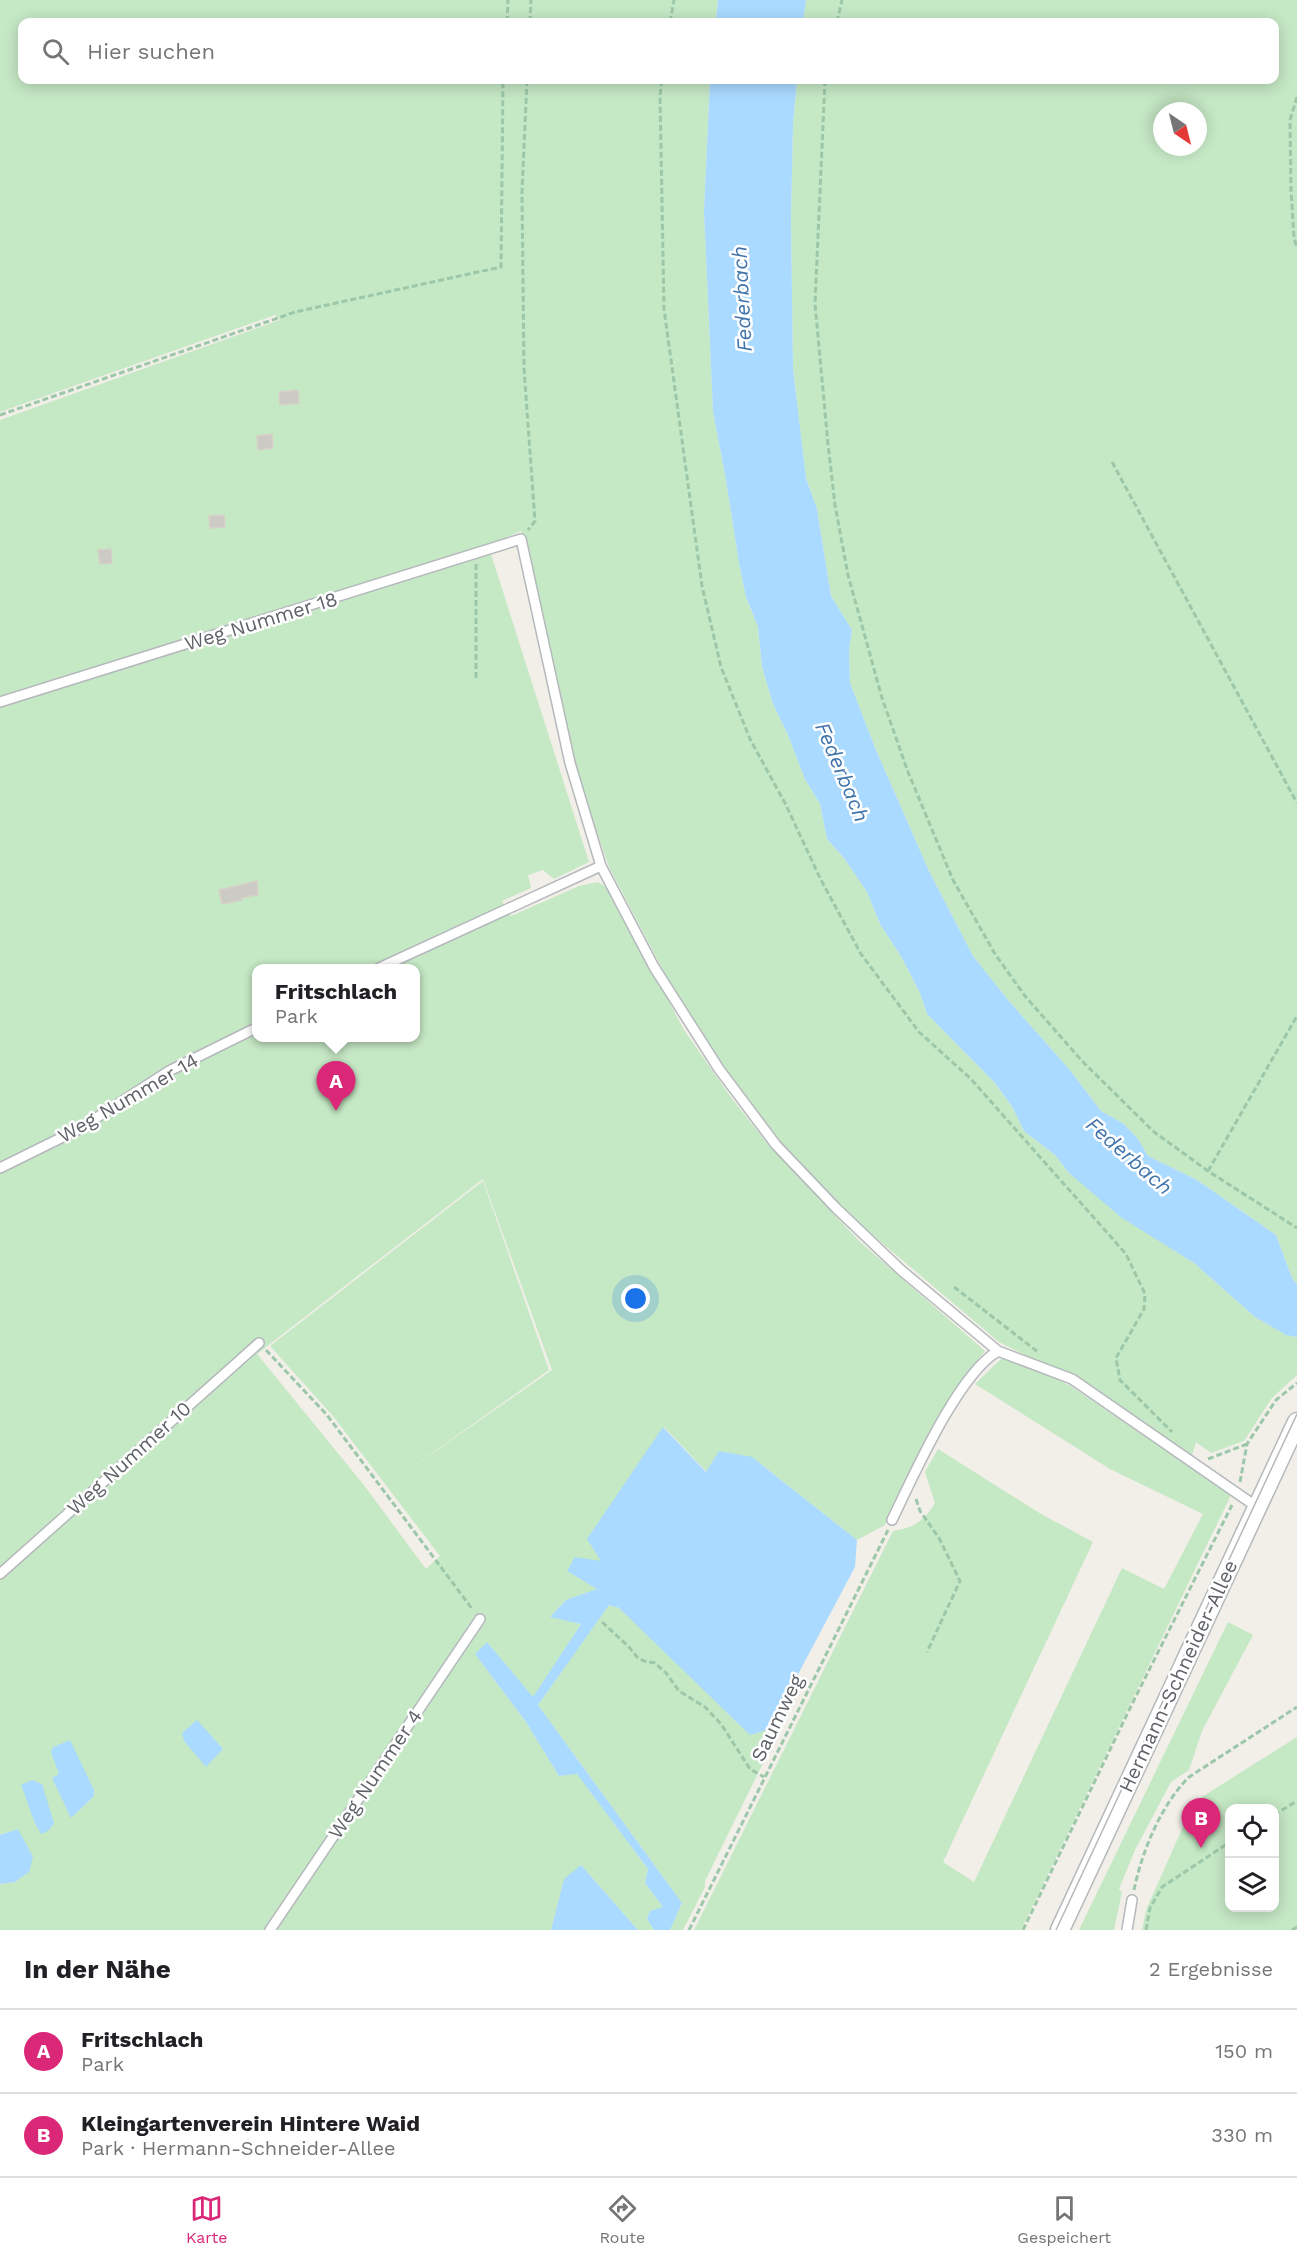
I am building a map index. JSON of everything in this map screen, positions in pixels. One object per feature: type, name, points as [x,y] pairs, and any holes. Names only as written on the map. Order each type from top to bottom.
[{"type":"street","name":"Hermann-Schneider-Allee","points":[[1060,1930],[1297,1422]]},
{"type":"lane","name":"Weg Nummer 18","points":[[0,702],[521,539]]},
{"type":"lane","points":[[521,539],[570,763],[602,866],[654,967],[719,1069],[776,1145],[836,1208],[893,1262],[998,1351],[1072,1379],[1257,1507]]},
{"type":"lane","points":[[390,964],[602,866]]},
{"type":"lane","name":"Weg Nummer 14","points":[[0,1168],[79,1129],[169,1071],[252,1030]]},
{"type":"lane","name":"Weg Nummer 10","points":[[0,1574],[259,1343]]},
{"type":"lane","points":[[892,1520],[910,1482],[968,1379],[986,1358],[998,1351]]},
{"type":"lane","name":"Weg Nummer 4","points":[[270,1930],[480,1619]]},
{"type":"lane","points":[[1126,1930],[1132,1900]]},
{"type":"path","points":[[507,18],[508,0]]},
{"type":"path","points":[[530,18],[531,0]]},
{"type":"path","points":[[671,18],[674,0]]},
{"type":"path","points":[[838,18],[842,0]]},
{"type":"path","points":[[0,415],[295,312],[501,267],[503,84]]},
{"type":"path","points":[[521,539],[536,520],[524,369],[522,192],[527,84]]},
{"type":"path","points":[[662,84],[664,309],[702,586],[721,667],[750,739],[861,954],[919,1032],[970,1078],[1126,1254],[1145,1294],[1144,1309],[1116,1358],[1120,1380],[1178,1437]]},
{"type":"path","points":[[825,84],[815,304],[835,505],[848,576],[908,772],[953,880],[995,954],[1019,988],[1082,1060],[1154,1132],[1208,1171],[1297,1228]]},
{"type":"path","points":[[1297,98],[1290,120],[1291,190],[1297,249]]},
{"type":"path","points":[[1112,462],[1297,803]]},
{"type":"path","points":[[475,554],[476,681]]},
{"type":"path","points":[[1208,1171],[1297,1016]]},
{"type":"path","points":[[954,1287],[1045,1358]]},
{"type":"path","points":[[259,1343],[327,1415],[480,1619]]},
{"type":"path","points":[[1023,1930],[1133,1702],[1238,1493],[1247,1443],[1276,1400],[1297,1383]]},
{"type":"path","points":[[1195,1465],[1247,1443]]},
{"type":"path","points":[[910,1482],[920,1511],[939,1538],[960,1581],[927,1652]]},
{"type":"path","name":"Saumweg","points":[[690,1930],[892,1520]]},
{"type":"path","points":[[602,1622],[637,1657],[655,1663],[666,1673],[679,1691],[705,1707],[722,1724],[750,1769],[764,1777]]},
{"type":"path","points":[[1132,1900],[1144,1852],[1176,1790],[1189,1777],[1297,1707]]},
{"type":"path","points":[[1279,1812],[1297,1801]]},
{"type":"path","points":[[1146,1930],[1150,1908],[1162,1887],[1225,1845]]},
{"type":"path","points":[[1292,1930],[1297,1927]]},
{"type":"green space","points":[[0,0],[718,0],[716,18],[18,18],[18,84],[710,84],[704,211],[713,412],[746,597],[758,627],[762,667],[773,704],[805,779],[820,804],[827,839],[844,858],[867,892],[880,924],[902,958],[920,993],[927,1014],[995,1083],[1013,1108],[1024,1131],[1056,1156],[1069,1173],[1194,1263],[1255,1317],[1286,1335],[1297,1337],[1297,1375],[1272,1398],[1244,1441],[1211,1453],[1196,1442],[1191,1459],[1076,1376],[1043,1364],[999,1342],[848,1214],[776,1138],[731,1079],[676,995],[609,867],[583,792],[563,715],[527,544],[521,531],[412,577],[491,554],[589,862],[554,879],[543,870],[528,875],[531,888],[502,901],[511,916],[579,886],[598,882],[609,889],[684,1030],[730,1096],[766,1142],[860,1242],[985,1351],[963,1378],[885,1525],[857,1540],[752,1457],[707,1472],[664,1427],[601,1562],[567,1571],[598,1589],[566,1600],[551,1616],[581,1624],[533,1698],[487,1642],[469,1663],[476,1655],[526,1722],[559,1776],[577,1773],[648,1869],[645,1883],[663,1907],[647,1919],[654,1930],[638,1930],[581,1865],[564,1880],[551,1930],[0,1930],[0,1884],[16,1882],[18,1829],[0,1835],[0,420],[280,320],[275,315],[0,412]],"holes":[[[483,1179],[552,1370],[400,1476],[549,1370],[483,1181],[270,1346],[333,1416],[440,1556],[426,1569],[363,1484],[257,1354]]]},
{"type":"green space","points":[[806,0],[1297,0],[1297,1284],[1292,1278],[1276,1235],[1197,1180],[1148,1156],[1138,1139],[1124,1124],[1101,1111],[1069,1069],[1008,1000],[973,956],[929,871],[876,750],[850,683],[849,650],[852,630],[831,596],[817,509],[806,478],[793,369],[791,218],[793,124],[797,84],[1279,84],[1279,18],[804,18]]},
{"type":"green space","points":[[1002,1358],[1041,1371],[1069,1385],[1231,1495],[1021,1930],[694,1930],[893,1531],[918,1523],[935,1503],[925,1472],[938,1449],[1041,1514],[1093,1542],[943,1862],[974,1882],[1122,1568],[1164,1589],[1203,1514],[1110,1469],[975,1384]]},
{"type":"green space","points":[[608,1605],[619,1608],[766,1730],[789,1691],[797,1694],[683,1930],[670,1930],[682,1903],[538,1705]]},
{"type":"green space","points":[[1228,1622],[1253,1635],[1202,1731],[1189,1770],[1171,1782],[1135,1850],[1119,1889],[1122,1892],[1114,1930],[1079,1930]]},
{"type":"green space","points":[[1297,1737],[1297,1930],[1142,1930],[1146,1910],[1194,1802]]},
{"type":"water","points":[[718,0],[806,0],[804,18],[716,18]]},
{"type":"water","name":"Federbach","points":[[710,84],[797,84],[793,124],[791,218],[793,369],[806,478],[817,509],[831,596],[852,630],[849,650],[850,683],[876,750],[929,871],[973,956],[1008,1000],[1069,1069],[1101,1111],[1124,1124],[1138,1139],[1148,1156],[1197,1180],[1276,1235],[1292,1278],[1297,1284],[1297,1337],[1286,1335],[1255,1317],[1194,1263],[1122,1218],[1069,1173],[1056,1156],[1024,1131],[1013,1108],[995,1083],[927,1014],[920,993],[902,958],[880,924],[867,892],[844,858],[827,839],[820,804],[805,779],[773,704],[762,667],[758,627],[746,597],[739,563],[713,412],[704,211]]},
{"type":"water","points":[[663,1427],[706,1472],[719,1451],[752,1457],[857,1540],[855,1567],[766,1730],[750,1735],[619,1608],[609,1605],[538,1705],[682,1903],[670,1930],[654,1930],[647,1919],[650,1911],[663,1907],[645,1883],[648,1869],[577,1774],[559,1776],[526,1722],[475,1654],[487,1642],[533,1697],[581,1624],[550,1617],[566,1600],[597,1589],[567,1571],[575,1557],[601,1561],[587,1539]]},
{"type":"water","points":[[197,1720],[223,1749],[206,1767],[184,1741],[182,1733]]},
{"type":"water","points":[[70,1740],[94,1790],[94,1796],[71,1818],[52,1778],[59,1774],[51,1752],[53,1747]]},
{"type":"water","points":[[32,1780],[42,1784],[54,1823],[42,1834],[33,1818],[21,1785]]},
{"type":"water","points":[[18,1829],[33,1857],[29,1872],[15,1882],[0,1884],[0,1835]]},
{"type":"water","points":[[581,1865],[638,1930],[551,1930],[564,1879]]},
{"type":"building","points":[[298,390],[299,403],[280,405],[279,392]]},
{"type":"building","points":[[272,434],[273,448],[258,450],[257,436]]},
{"type":"building","points":[[224,515],[225,527],[210,528],[209,516]]},
{"type":"building","points":[[111,549],[112,563],[100,564],[98,550]]},
{"type":"building","points":[[257,881],[258,895],[222,904],[219,890]]},
{"type":"tram line","points":[[1056,1930],[1297,1414]]},
{"type":"place","name":"Fritschlach","points":[[336,1111]]},
{"type":"place","name":"Kleingartenverein Hintere Waid","points":[[1201,1848]]}]
